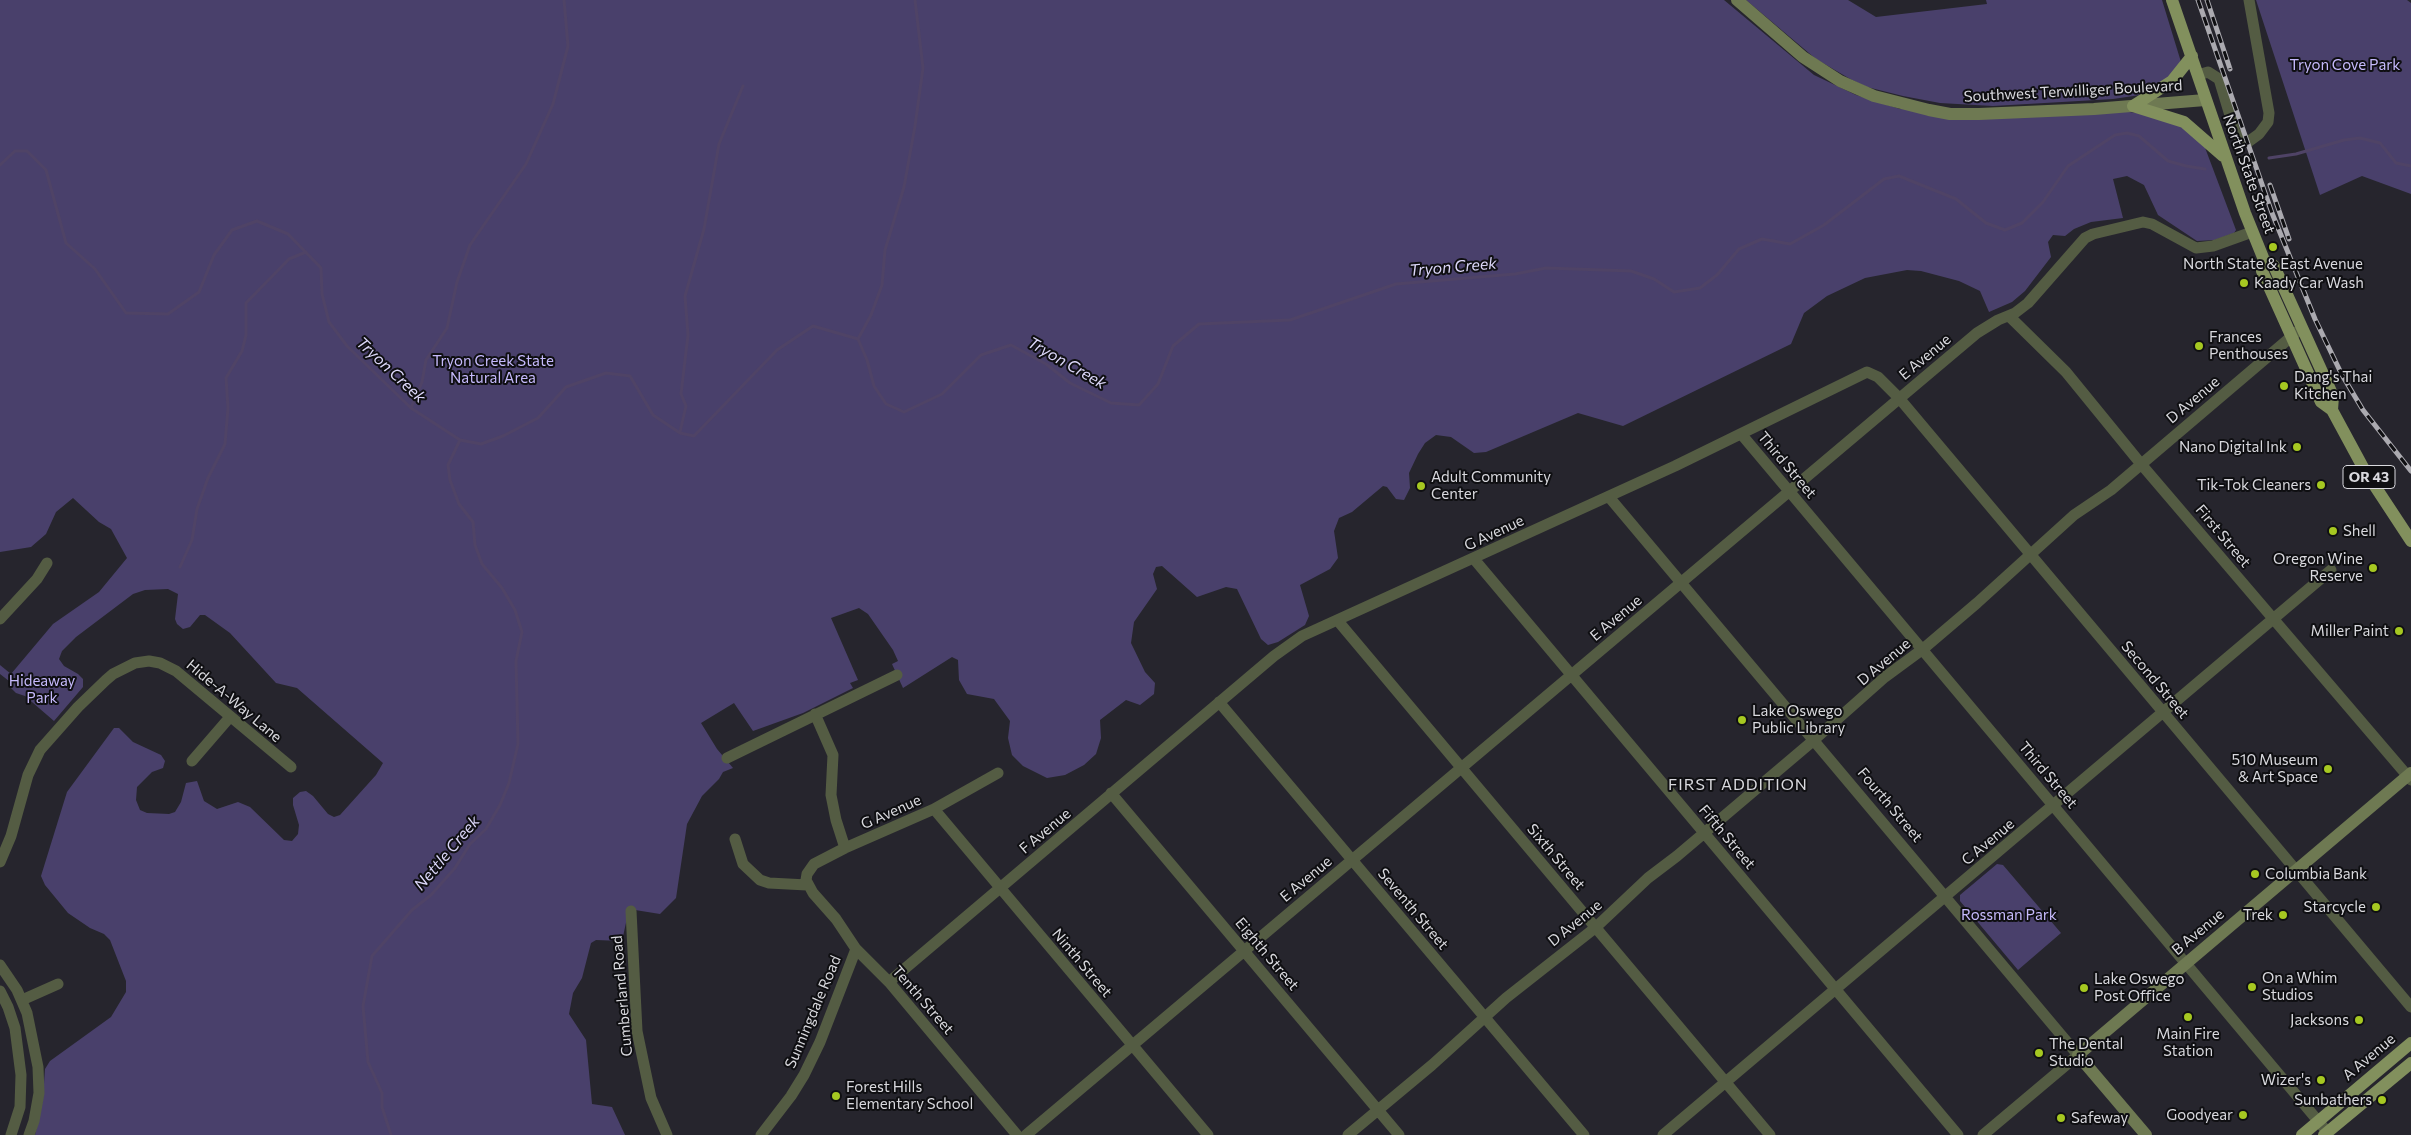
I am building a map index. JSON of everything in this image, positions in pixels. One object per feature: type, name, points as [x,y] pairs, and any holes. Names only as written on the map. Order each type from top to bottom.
[{"type":"main road","name":"OR 43","points":[[2172,0],[2205,100]]},
{"type":"main road","points":[[2133,106],[2172,80],[2192,56]]},
{"type":"main road","name":"North State Street","points":[[2205,100],[2224,157],[2264,260],[2262,271],[2321,402],[2332,410],[2365,471],[2411,541]]},
{"type":"main road","points":[[2133,106],[2184,122],[2224,157]]},
{"type":"main road","name":"North State Street","points":[[2264,260],[2274,266],[2303,328],[2333,396],[2332,410]]},
{"type":"main road","name":"A Avenue","points":[[2302,1135],[2411,1043]]},
{"type":"main road","name":"A Avenue","points":[[2327,1134],[2411,1063]]},
{"type":"street","name":"Southwest Terwilliger Boulevard","points":[[1737,0],[1818,68],[1855,89],[1888,100],[1959,114],[2133,106],[2205,100]]},
{"type":"street","points":[[2198,75],[2208,72],[2218,78],[2235,132],[2245,141],[2251,140],[2265,126],[2269,113],[2249,0]]},
{"type":"street","name":"E Avenue","points":[[1026,1135],[1978,332],[2009,316],[2028,303],[2075,247],[2093,234],[2146,222],[2188,245],[2199,248],[2213,246],[2252,232]]},
{"type":"street","name":"First Street","points":[[2009,316],[2066,372],[2141,464],[2410,776]]},
{"type":"street","name":"D Avenue","points":[[1348,1135],[1557,956],[1595,928],[1648,878],[1814,740],[1885,677],[1923,649],[2074,515],[2111,490],[2303,328]]},
{"type":"street","name":"G Avenue","points":[[1219,702],[1293,642],[1742,435],[1864,373],[1874,374]]},
{"type":"street","name":"Second Street","points":[[1874,374],[1899,398],[2411,1007]]},
{"type":"street","name":"Third Street","points":[[1742,435],[2187,963],[2319,1121],[2327,1134]]},
{"type":"street","name":"Fourth Street","points":[[1609,497],[2146,1135]]},
{"type":"street","name":"Fifth Street","points":[[1474,559],[1958,1135]]},
{"type":"street","points":[[0,619],[37,579],[47,563]]},
{"type":"street","name":"C Avenue","points":[[1663,1135],[2331,570]]},
{"type":"street","name":"Sixth Street","points":[[1338,621],[1770,1135]]},
{"type":"street","name":"Hide-A-Way Lane","points":[[0,862],[11,836],[28,775],[40,750],[78,707],[113,674],[135,663],[149,661],[160,663],[176,671],[291,767]]},
{"type":"street","points":[[727,758],[897,675]]},
{"type":"street","name":"F Avenue","points":[[890,982],[1219,702]]},
{"type":"street","name":"Seventh Street","points":[[1219,702],[1584,1135]]},
{"type":"street","points":[[815,714],[833,755],[831,796],[845,848]]},
{"type":"street","points":[[192,761],[230,717]]},
{"type":"street","name":"G Avenue","points":[[807,885],[807,874],[810,867],[845,848],[934,809],[998,773]]},
{"type":"street","name":"B Avenue","points":[[1983,1135],[2410,776]]},
{"type":"street","name":"Eighth Street","points":[[1111,793],[1399,1135]]},
{"type":"street","name":"Ninth Street","points":[[934,809],[1208,1135]]},
{"type":"street","points":[[735,839],[743,864],[760,880],[780,884],[807,885]]},
{"type":"street","name":"Tenth Street","points":[[807,885],[836,919],[856,949],[890,982],[1017,1135]]},
{"type":"street","name":"Cumberland Road","points":[[631,911],[637,1031],[651,1098],[668,1135]]},
{"type":"street","name":"Sunningdale Road","points":[[761,1135],[791,1096],[808,1066],[820,1042],[856,949]]},
{"type":"street","points":[[0,966],[22,1000],[31,1027],[38,1067],[39,1093],[34,1122],[29,1135]]},
{"type":"street","points":[[22,1000],[58,984]]},
{"type":"street","points":[[0,991],[16,1028],[21,1075],[20,1107],[11,1135]]},
{"type":"green space","name":"Tryon Creek State Natural Area","points":[[0,0],[1724,0],[1814,75],[1856,95],[1900,109],[2129,112],[2148,114],[2183,126],[2204,145],[2236,230],[2234,233],[2215,240],[2197,241],[2158,215],[2144,185],[2127,176],[2113,179],[2123,218],[2091,222],[2074,229],[2065,236],[2053,235],[2048,242],[2051,257],[2025,291],[2012,302],[1989,312],[1980,291],[1959,281],[1921,271],[1907,270],[1865,278],[1827,296],[1804,313],[1791,344],[1623,426],[1578,413],[1486,452],[1474,453],[1451,437],[1436,435],[1425,443],[1418,454],[1409,473],[1410,488],[1404,500],[1396,499],[1387,487],[1383,486],[1352,512],[1339,518],[1334,531],[1338,558],[1330,569],[1300,585],[1309,616],[1305,625],[1278,642],[1268,645],[1261,639],[1237,589],[1226,587],[1197,597],[1162,566],[1156,567],[1153,574],[1157,589],[1134,622],[1131,643],[1145,672],[1155,683],[1154,694],[1140,705],[1126,700],[1100,720],[1101,738],[1096,754],[1084,765],[1065,775],[1047,778],[1023,766],[1012,755],[1008,738],[1010,721],[994,699],[967,694],[959,680],[958,660],[952,657],[903,688],[892,664],[898,661],[893,650],[868,614],[859,608],[831,618],[858,680],[850,683],[853,688],[803,713],[753,731],[734,703],[701,723],[717,749],[733,768],[723,772],[719,779],[702,796],[687,824],[676,898],[660,914],[629,909],[622,941],[596,940],[591,943],[582,978],[573,993],[569,1014],[586,1040],[592,1104],[612,1107],[625,1135],[35,1135],[43,1098],[45,1069],[50,1061],[111,1017],[126,992],[126,981],[110,940],[104,934],[90,928],[68,913],[45,885],[41,876],[67,792],[114,728],[119,728],[133,742],[161,755],[165,761],[163,768],[152,772],[137,787],[136,800],[140,810],[147,813],[169,814],[175,812],[181,802],[186,783],[197,781],[204,801],[217,809],[238,802],[250,807],[284,840],[292,841],[298,834],[299,825],[293,805],[293,798],[300,792],[306,791],[313,796],[328,814],[334,817],[340,815],[376,775],[383,763],[297,688],[276,683],[230,633],[205,615],[200,615],[190,627],[183,629],[177,624],[175,619],[178,594],[168,589],[145,590],[133,594],[76,637],[62,651],[59,659],[64,666],[83,679],[83,687],[54,721],[25,696],[16,693],[9,686],[9,681],[0,674],[0,665],[11,674],[53,624],[99,592],[127,558],[111,529],[99,522],[73,498],[56,512],[46,534],[31,547],[0,552]]},
{"type":"green space","points":[[1746,0],[1848,0],[1876,17],[1987,4],[1986,0],[2162,0],[2181,62],[2175,74],[2140,95],[2113,99],[1993,106],[1940,103],[1867,87],[1852,80],[1816,59]]},
{"type":"green space","name":"Tryon Cove Park","points":[[2256,0],[2407,0],[2411,3],[2411,194],[2362,176],[2320,195]]},
{"type":"green space","name":"Rossman Park","points":[[1997,864],[2003,865],[2061,933],[2018,970],[1960,901],[1960,895]]},
{"type":"waterway","points":[[411,408],[422,382],[426,360],[447,328],[457,282],[470,245],[526,164],[553,104],[568,46],[564,0]]},
{"type":"waterway","points":[[858,339],[871,315],[882,285],[885,250],[904,187],[915,126],[923,68],[915,0]]},
{"type":"waterway","points":[[680,432],[686,406],[681,394],[688,335],[685,296],[704,229],[719,144],[743,86]]},
{"type":"waterway","name":"Tryon Creek","points":[[0,165],[15,151],[27,151],[46,170],[66,243],[95,269],[126,313],[168,314],[199,292],[214,255],[232,230],[257,221],[288,234],[321,268],[322,294],[329,322],[347,346],[411,408],[460,440],[481,444],[503,436],[538,418],[566,387],[606,373],[630,376],[653,415],[680,433],[694,436],[777,350],[813,326],[858,339],[867,360],[874,386],[886,404],[904,412],[942,394],[981,355],[1011,345],[1046,364],[1070,383],[1111,403],[1139,405],[1158,384],[1173,346],[1199,324],[1290,320],[1396,284],[1515,274],[1546,268],[1631,271],[1654,279],[1674,292],[1700,288],[1717,275],[1739,249],[1762,239],[1790,244],[1824,225],[1884,179],[1899,176],[1956,199],[1986,223],[2005,230],[2022,223],[2043,202],[2068,166],[2115,135],[2127,133],[2139,136],[2168,161],[2205,169]]},
{"type":"waterway","name":"Tryon Creek","points":[[2269,158],[2296,154],[2344,140],[2360,138],[2380,143],[2396,163],[2411,166]]},
{"type":"waterway","points":[[180,567],[192,540],[197,509],[208,478],[225,444],[228,408],[226,378],[242,351],[246,335],[246,303],[289,259],[306,252]]},
{"type":"waterway","name":"Nettle Creek","points":[[391,1135],[382,1107],[382,1093],[368,1062],[363,1006],[372,956],[412,910],[431,895],[455,868],[470,844],[486,829],[500,805],[509,783],[518,744],[516,661],[522,632],[515,610],[502,588],[482,564],[475,545],[473,522],[459,504],[450,480],[448,465],[460,440]]},
{"type":"railway","points":[[2198,0],[2272,213],[2315,319],[2342,375],[2363,410],[2411,471]]},
{"type":"railway","points":[[2207,0],[2230,69]]},
{"type":"railway","points":[[2270,185],[2289,239]]},
{"type":"place","name":"North State & East Avenue","points":[[2273,247]]},
{"type":"place","name":"Kaady Car Wash","points":[[2244,283]]},
{"type":"place","name":"Frances Penthouses","points":[[2199,346]]},
{"type":"place","name":"Dang's Thai Kitchen","points":[[2284,386]]},
{"type":"place","name":"Nano Digital Ink","points":[[2297,447]]},
{"type":"place","name":"Tik-Tok Cleaners","points":[[2321,485]]},
{"type":"place","name":"Adult Community Center","points":[[1421,486]]},
{"type":"place","name":"Shell","points":[[2333,531]]},
{"type":"place","name":"Oregon Wine Reserve","points":[[2373,568]]},
{"type":"place","name":"Miller Paint","points":[[2399,631]]},
{"type":"place","name":"Lake Oswego Public Library","points":[[1742,720]]},
{"type":"place","name":"510 Museum & Art Space","points":[[2328,769]]},
{"type":"place","name":"Columbia Bank","points":[[2255,874]]},
{"type":"place","name":"Starcycle","points":[[2376,907]]},
{"type":"place","name":"Trek","points":[[2283,915]]},
{"type":"place","name":"On a Whim Studios","points":[[2252,987]]},
{"type":"place","name":"Lake Oswego Post Office","points":[[2084,988]]},
{"type":"place","name":"Main Fire Station","points":[[2188,1017]]},
{"type":"place","name":"Jacksons","points":[[2359,1020]]},
{"type":"place","name":"The Dental Studio","points":[[2039,1053]]},
{"type":"place","name":"Wizer's","points":[[2321,1080]]},
{"type":"place","name":"Forest Hills Elementary School","points":[[836,1096]]},
{"type":"place","name":"Sunbathers","points":[[2382,1100]]},
{"type":"place","name":"Goodyear","points":[[2243,1115]]},
{"type":"place","name":"Safeway","points":[[2061,1118]]},
{"type":"district","name":"FIRST ADDITION","points":[[1738,785]]},
{"type":"park label","name":"Hideaway Park","points":[[42,690]]}]
